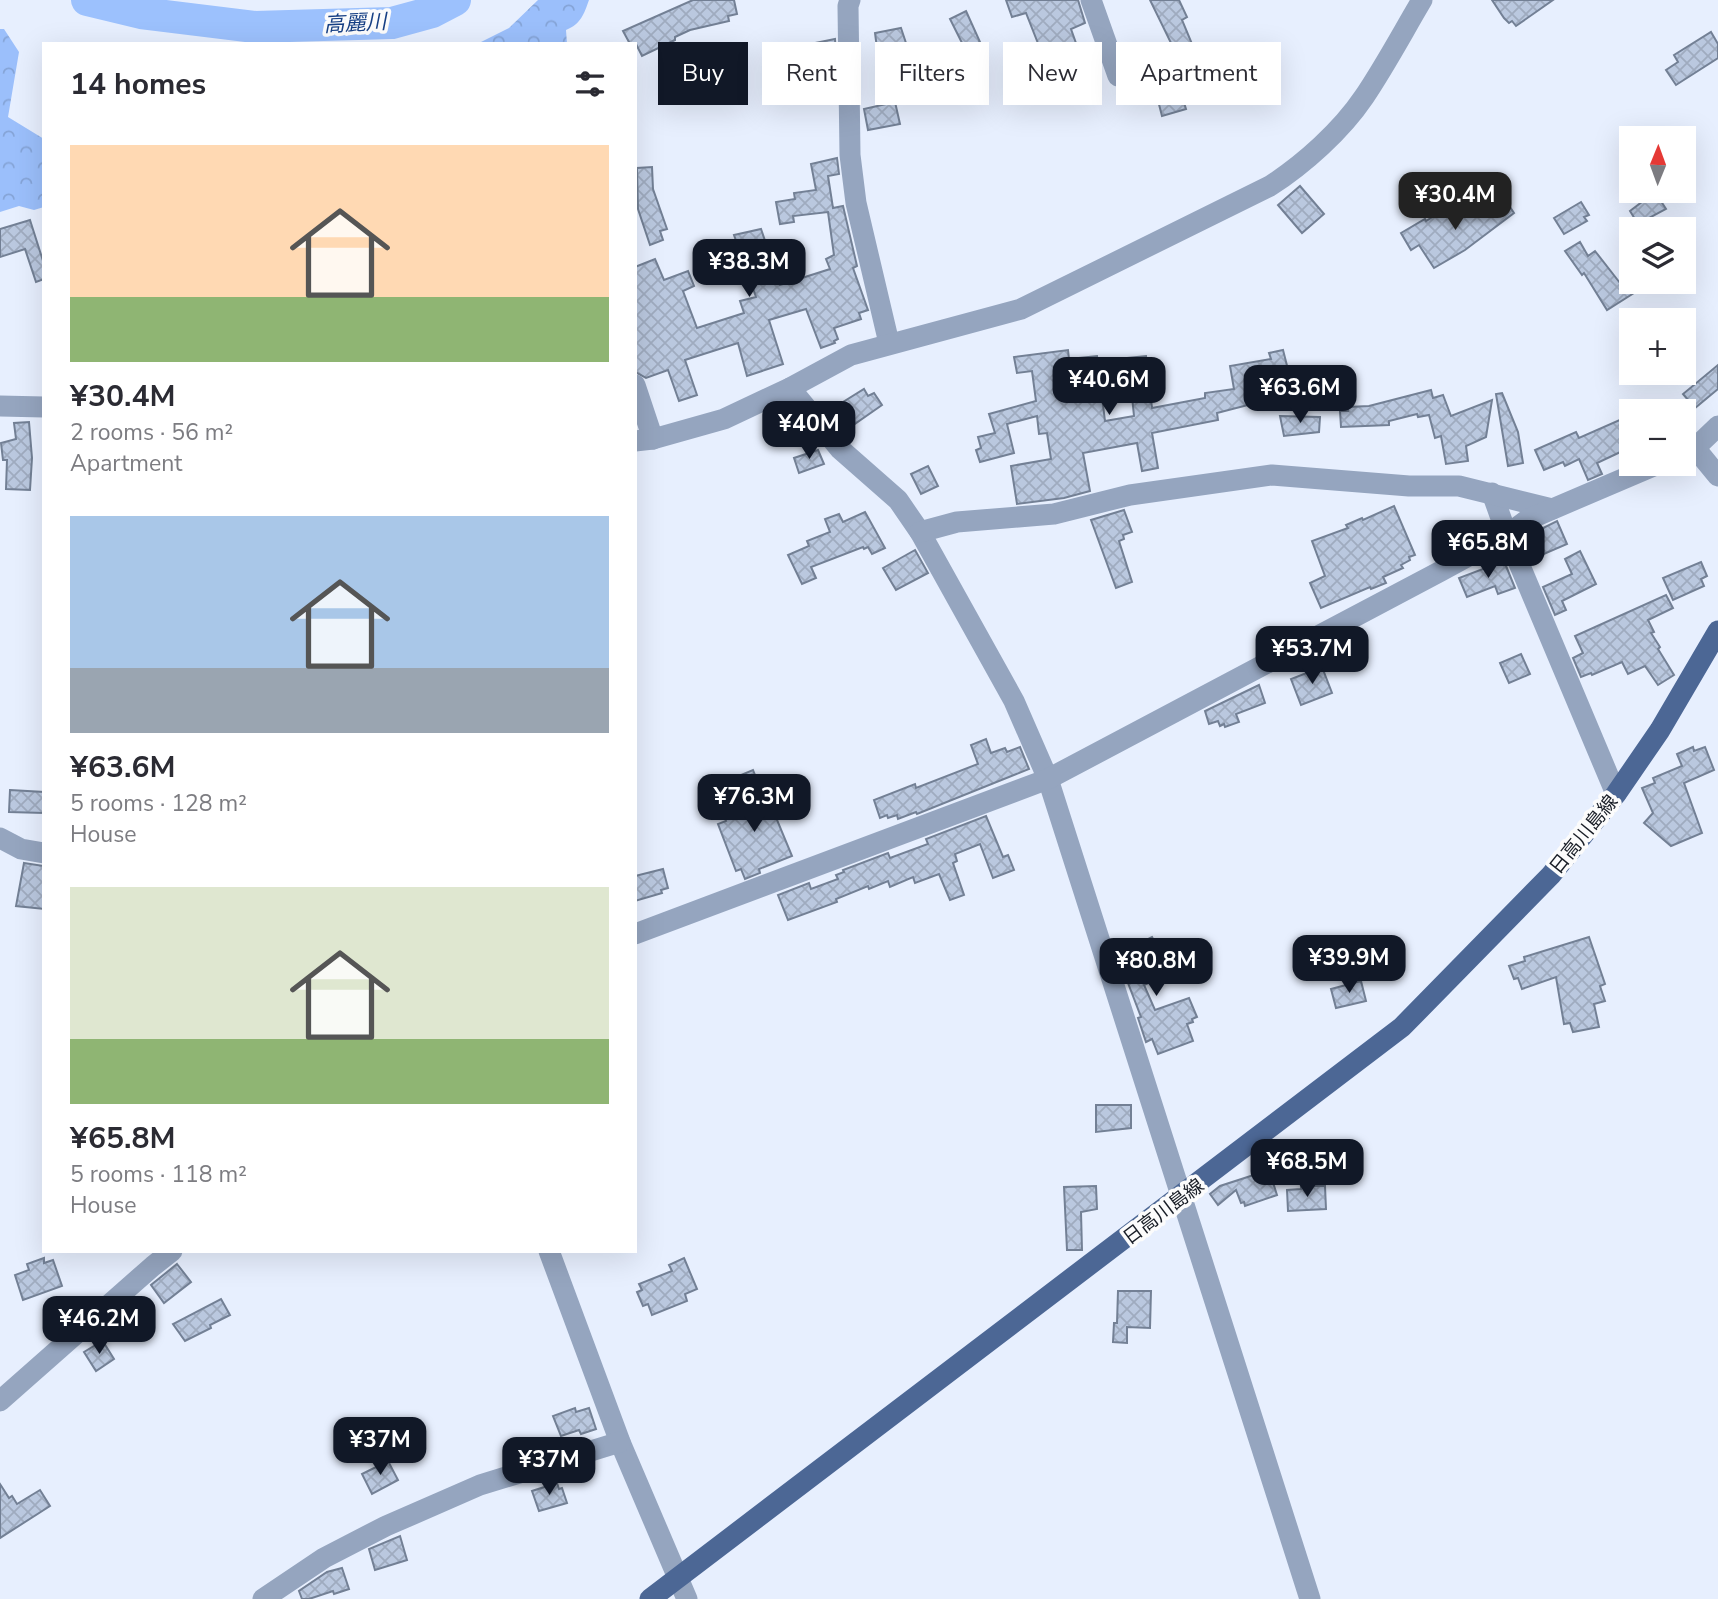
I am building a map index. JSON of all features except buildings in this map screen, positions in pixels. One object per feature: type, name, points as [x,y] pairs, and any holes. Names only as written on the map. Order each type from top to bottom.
[{"type":"main road","name":"日高川島線","points":[[650,1599],[1402,1027],[1551,875],[1616,794],[1660,730],[1718,631]]},
{"type":"street","points":[[850,0],[850,155],[856,202],[889,343]]},
{"type":"street","points":[[1091,0],[1116,70]]},
{"type":"street","points":[[637,397],[644,440],[724,419],[851,355],[1021,309],[1270,186],[1297,168],[1319,148],[1363,100],[1422,0]]},
{"type":"street","points":[[790,388],[841,449],[898,500],[919,532],[1013,701],[1048,779],[1310,1599]]},
{"type":"street","points":[[0,406],[42,407]]},
{"type":"street","points":[[1696,444],[1718,426]]},
{"type":"street","points":[[1696,456],[1718,476]]},
{"type":"street","points":[[919,532],[957,522],[1054,514],[1130,495],[1272,475],[1409,486],[1459,486],[1552,509]]},
{"type":"street","points":[[637,933],[1048,779],[1507,535],[1527,520],[1630,476]]},
{"type":"street","points":[[1492,493],[1507,535],[1616,794]]},
{"type":"street","points":[[0,838],[21,849],[42,853]]},
{"type":"street","points":[[0,1401],[170,1253]]},
{"type":"street","points":[[551,1253],[620,1442],[687,1599]]},
{"type":"street","points":[[263,1599],[324,1558],[468,1490],[620,1442]]},
{"type":"green space","points":[[538,0],[589,0],[579,22],[566,30],[567,42],[481,42],[509,28]]},
{"type":"green space","points":[[0,29],[4,29],[19,52],[8,117],[42,138],[42,208],[34,210],[19,206],[0,212]]},
{"type":"waterway","name":"高麗川","points":[[87,0],[141,13],[255,27],[392,23],[432,12],[455,0]]}]
